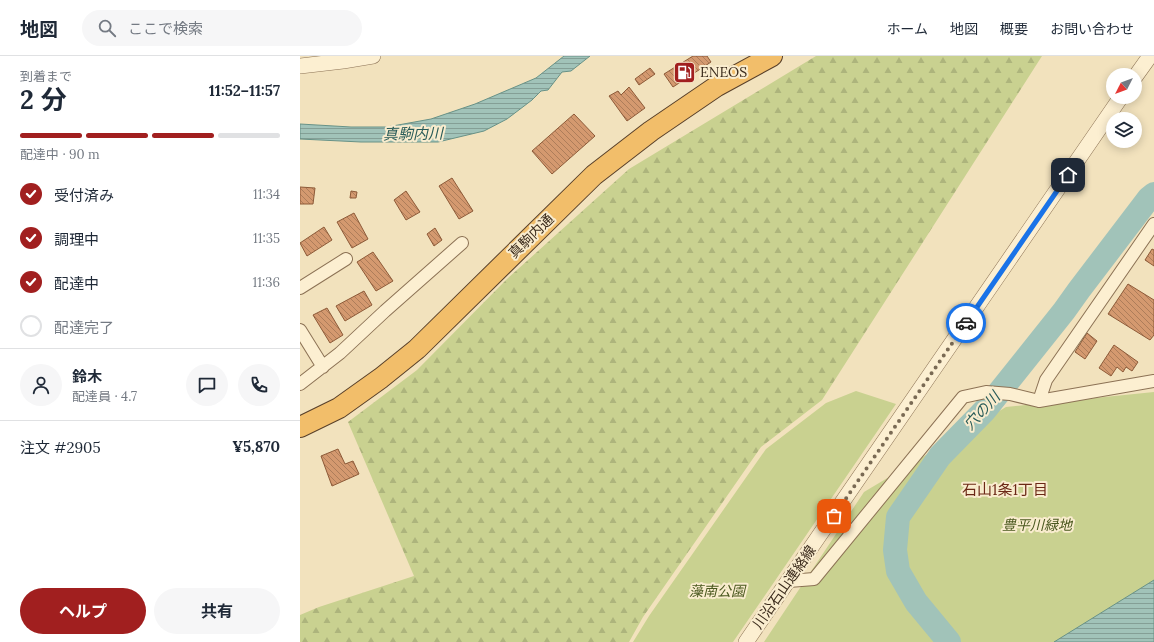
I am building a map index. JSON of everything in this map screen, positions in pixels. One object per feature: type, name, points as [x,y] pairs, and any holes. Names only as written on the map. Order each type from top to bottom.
[{"type":"highway","name":"真駒内通","points":[[300,427],[339,408],[381,378],[417,349],[594,175],[651,131],[717,86],[772,56]]},
{"type":"street","points":[[300,66],[373,56]]},
{"type":"street","points":[[1141,68],[1150,56]]},
{"type":"street","name":"川沿石山連絡線","points":[[746,642],[1116,104]]},
{"type":"street","points":[[1039,401],[1046,380],[1154,224]]},
{"type":"street","points":[[300,384],[323,367],[462,243]]},
{"type":"street","points":[[300,288],[346,259]]},
{"type":"street","points":[[300,330],[323,367]]},
{"type":"street","points":[[789,581],[814,580],[963,397],[986,392],[1010,394],[1039,401],[1154,381]]},
{"type":"green space","points":[[816,56],[1042,56],[822,400],[761,447],[643,617],[629,642],[300,642],[300,615],[319,607],[414,576],[348,422],[417,370],[507,279],[629,169]]},
{"type":"green space","name":"藻南公園","points":[[856,391],[896,404],[733,642],[633,642],[649,616],[766,449],[826,403]]},
{"type":"green space","name":"豊平川緑地","points":[[1154,392],[1154,642],[764,642],[864,492],[1006,407]]},
{"type":"water","name":"真駒内川","points":[[564,56],[590,56],[571,71],[562,72],[548,90],[541,91],[532,100],[507,119],[484,131],[438,142],[361,142],[300,139],[300,124],[351,127],[387,127],[431,119],[475,104],[536,78]]},
{"type":"water","points":[[1154,580],[1154,642],[1054,642]]},
{"type":"building","points":[[693,56],[707,56],[711,62],[673,87],[664,74]]},
{"type":"building","points":[[650,68],[655,74],[639,85],[635,79]]},
{"type":"building","points":[[629,87],[645,108],[627,121],[609,96],[618,91],[621,95]]},
{"type":"building","points":[[574,114],[595,136],[552,174],[532,151]]},
{"type":"building","points":[[452,178],[473,211],[459,219],[439,186]]},
{"type":"building","points":[[300,187],[315,188],[313,204],[300,204]]},
{"type":"building","points":[[351,191],[357,192],[356,198],[350,198]]},
{"type":"building","points":[[406,191],[420,212],[406,220],[394,200]]},
{"type":"building","points":[[354,213],[368,239],[352,248],[337,222]]},
{"type":"building","points":[[324,227],[332,240],[307,256],[300,243]]},
{"type":"building","points":[[435,228],[442,240],[434,246],[427,234]]},
{"type":"building","points":[[1152,249],[1154,250],[1154,266],[1145,260]]},
{"type":"building","points":[[373,252],[393,281],[376,291],[357,262]]},
{"type":"building","points":[[1128,284],[1154,300],[1154,335],[1150,340],[1108,314]]},
{"type":"building","points":[[364,291],[372,305],[345,321],[336,306]]},
{"type":"building","points":[[327,308],[343,335],[330,343],[313,315]]},
{"type":"building","points":[[1087,333],[1097,341],[1085,359],[1075,352]]},
{"type":"building","points":[[1114,345],[1138,362],[1132,371],[1126,367],[1123,372],[1117,367],[1111,376],[1099,368]]},
{"type":"building","points":[[338,449],[345,464],[353,461],[359,474],[332,486],[321,456]]},
{"type":"waterway","name":"穴の川","points":[[949,642],[916,602],[898,571],[895,550],[898,517],[940,456],[985,410],[1064,311],[1149,198],[1154,194]]},
{"type":"way so far","points":[[834,516],[966,323]]},
{"type":"place","name":"ENEOS","points":[[685,72]]},
{"type":"district","name":"石山1条1丁目","points":[[1005,490]]},
{"type":"route","points":[[966,323],[1068,175]]}]
